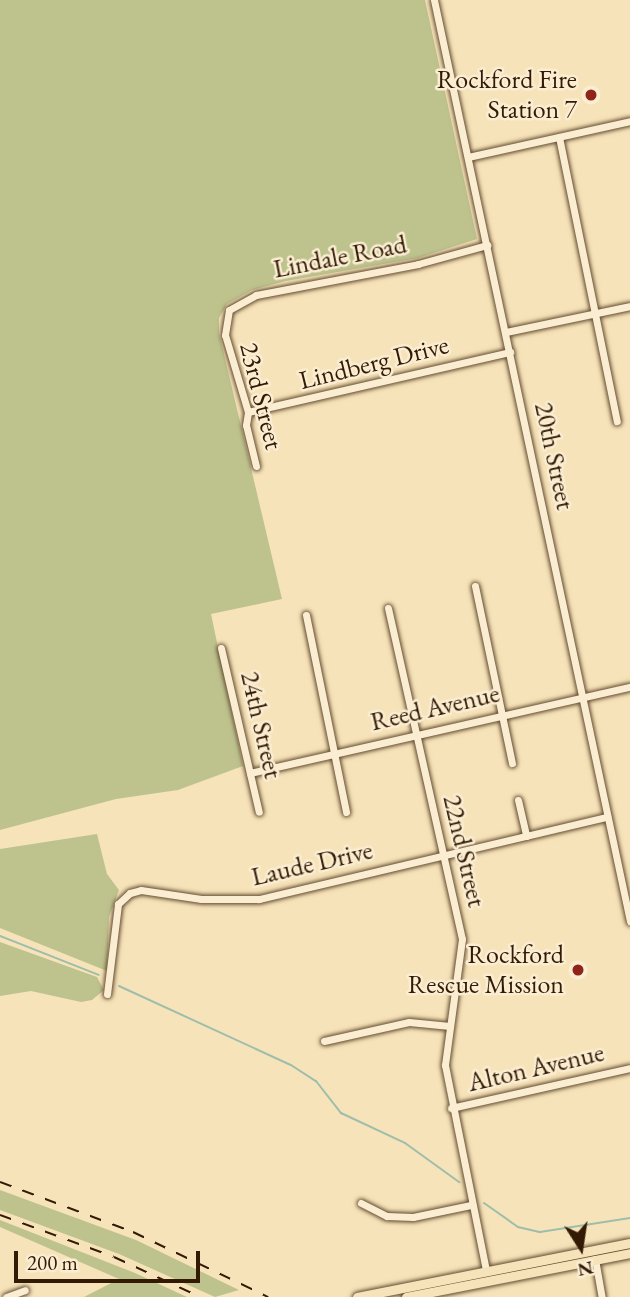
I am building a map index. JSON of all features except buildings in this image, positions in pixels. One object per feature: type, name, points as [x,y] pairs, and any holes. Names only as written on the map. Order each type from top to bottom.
[{"type":"main road","points":[[358,1297],[630,1242]]},
{"type":"main road","points":[[405,1297],[630,1253]]},
{"type":"street","name":"20th Street","points":[[434,0],[630,921]]},
{"type":"street","points":[[468,157],[630,121]]},
{"type":"street","points":[[559,137],[617,421]]},
{"type":"street","name":"Lindale Road","points":[[225,335],[229,310],[256,295],[418,264],[487,245]]},
{"type":"street","points":[[506,332],[630,306]]},
{"type":"street","name":"23rd Street","points":[[225,335],[248,412],[246,425],[256,466]]},
{"type":"street","name":"Lindberg Drive","points":[[248,412],[510,352]]},
{"type":"street","points":[[475,586],[512,763]]},
{"type":"street","name":"22nd Street","points":[[388,608],[463,939],[461,974],[445,1065],[451,1108],[486,1271]]},
{"type":"street","points":[[306,615],[346,812]]},
{"type":"street","name":"24th Street","points":[[221,648],[259,812]]},
{"type":"street","name":"Reed Avenue","points":[[250,773],[415,733],[630,687]]},
{"type":"street","points":[[518,800],[526,836]]},
{"type":"street","name":"Laude Drive","points":[[107,995],[112,979],[118,904],[130,892],[240,901],[607,817]]},
{"type":"street","points":[[620,878],[630,876]]},
{"type":"street","points":[[324,1041],[409,1022],[450,1026]]},
{"type":"street","name":"Alton Avenue","points":[[451,1108],[630,1068]]},
{"type":"street","points":[[361,1203],[387,1216],[413,1217],[471,1205]]},
{"type":"street","points":[[595,1259],[603,1297]]},
{"type":"street","points":[[6,1297],[25,1290]]},
{"type":"green space","points":[[0,0],[425,0],[477,239],[418,258],[286,281],[252,290],[227,304],[219,318],[219,333],[282,599],[211,614],[243,766],[178,790],[116,799],[0,830]]},
{"type":"green space","points":[[97,834],[107,874],[119,890],[109,917],[107,971],[0,928],[0,849]]},
{"type":"green space","points":[[0,942],[97,977],[104,990],[92,1000],[81,1002],[31,991],[0,996]]},
{"type":"green space","points":[[0,1190],[136,1240],[239,1290],[215,1297],[119,1254],[0,1210]]},
{"type":"green space","points":[[0,1220],[135,1273],[187,1297],[84,1297],[119,1279],[0,1227]]},
{"type":"waterway","points":[[0,936],[99,975]]},
{"type":"waterway","points":[[119,986],[291,1065],[316,1081],[341,1113],[405,1143],[459,1182]]},
{"type":"waterway","points":[[484,1203],[518,1227],[540,1232],[630,1218]]},
{"type":"railway","points":[[0,1182],[133,1232],[268,1297]]},
{"type":"railway","points":[[0,1215],[114,1257],[200,1297]]},
{"type":"place","name":"Rockford Fire Station 7","points":[[591,95]]},
{"type":"place","name":"Rockford Rescue Mission","points":[[578,970]]}]
